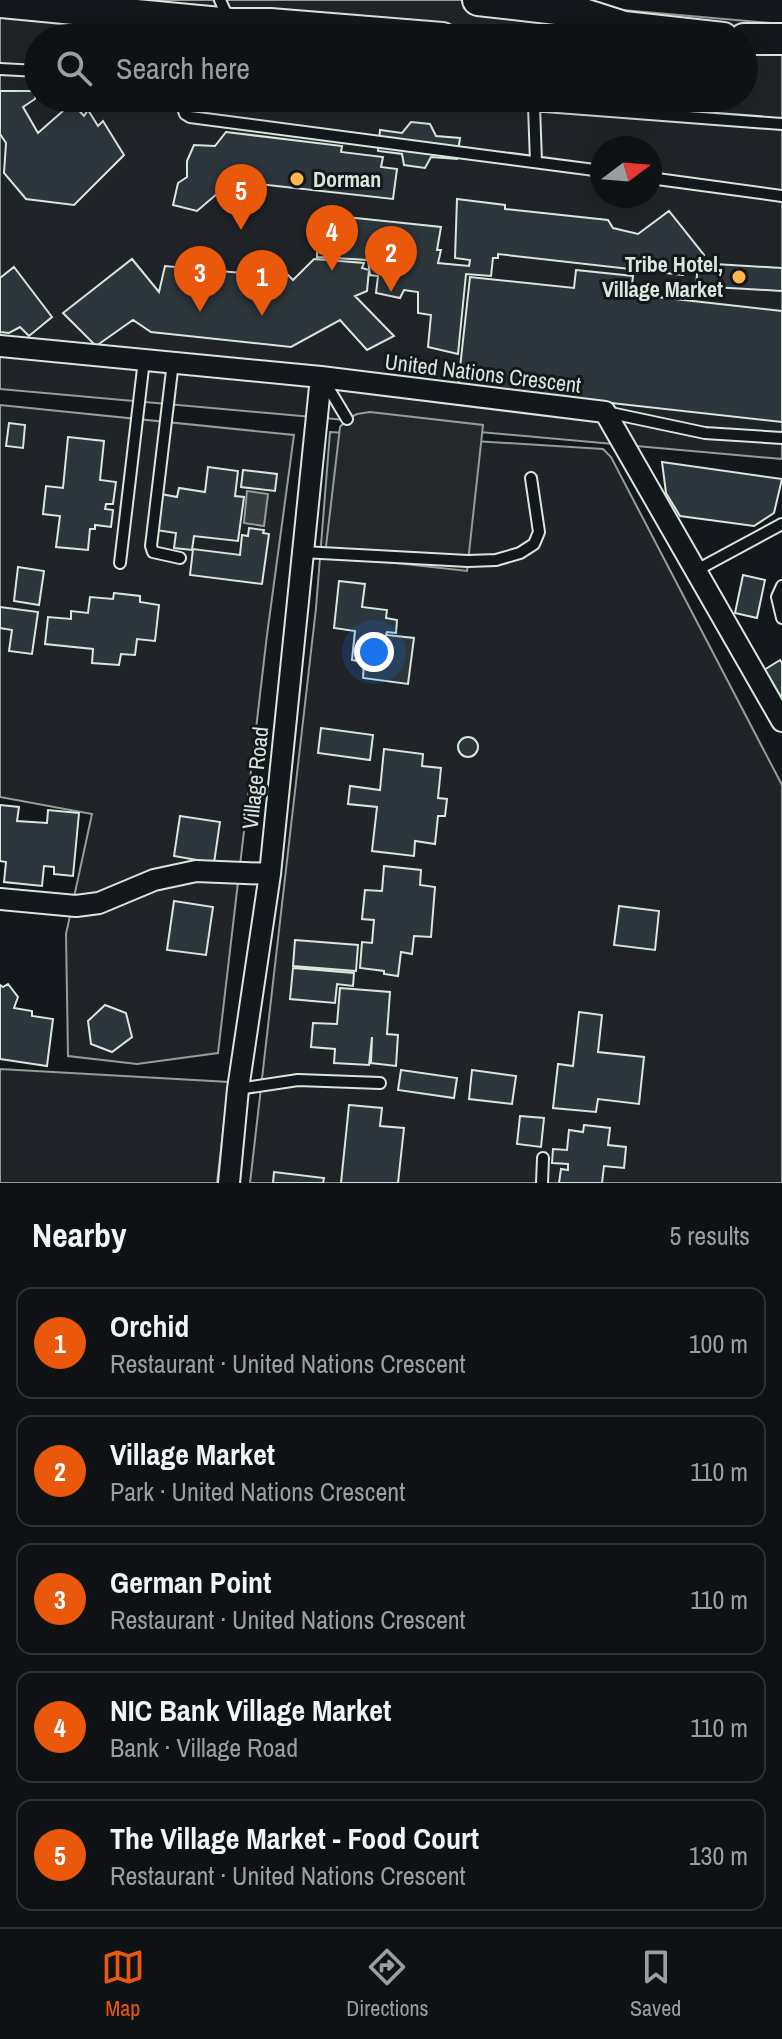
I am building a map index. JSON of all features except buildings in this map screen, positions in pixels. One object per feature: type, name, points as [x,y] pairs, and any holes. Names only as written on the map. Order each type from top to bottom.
[{"type":"main road","points":[[478,0],[574,11],[615,24]]},
{"type":"main road","points":[[0,2],[177,24]]},
{"type":"main road","points":[[196,24],[227,21],[270,24]]},
{"type":"main road","points":[[758,39],[782,39]]},
{"type":"street","name":"United Nations Crescent","points":[[0,346],[321,377],[605,412],[782,721]]},
{"type":"street","name":"Village Road","points":[[229,1183],[238,1089],[270,874],[321,377]]},
{"type":"street","points":[[0,899],[76,906],[99,903],[154,880],[196,871],[270,874]]},
{"type":"lane","points":[[0,69],[24,70]]},
{"type":"lane","points":[[186,112],[190,117],[590,169]]},
{"type":"lane","points":[[534,112],[536,162]]},
{"type":"lane","points":[[617,112],[782,124]]},
{"type":"lane","points":[[662,180],[782,196]]},
{"type":"lane","points":[[120,563],[144,360]]},
{"type":"lane","points":[[173,362],[151,546],[153,552],[180,558]]},
{"type":"lane","points":[[321,377],[347,419]]},
{"type":"lane","points":[[605,412],[705,433],[782,438]]},
{"type":"lane","points":[[303,552],[468,561],[496,560],[520,553],[534,544],[539,532],[531,478]]},
{"type":"lane","points":[[695,571],[782,524]]},
{"type":"lane","points":[[782,586],[777,597],[782,618]]},
{"type":"lane","points":[[238,1089],[298,1080],[380,1083]]},
{"type":"lane","points":[[542,1183],[543,1158]]},
{"type":"shaded area","points":[[0,0],[509,0],[782,24],[782,459],[0,389]]},
{"type":"shaded area","points":[[0,405],[294,435],[218,1053],[137,1064],[68,1056],[66,934],[92,814],[0,797]]},
{"type":"shaded area","points":[[370,412],[483,425],[467,571],[325,555],[340,427],[357,414]]},
{"type":"shaded area","points":[[330,432],[603,449],[611,457],[782,785],[782,1183],[250,1183],[316,608]]},
{"type":"shaded area","points":[[247,491],[268,494],[264,526],[244,523]]},
{"type":"shaded area","points":[[0,1069],[229,1082],[217,1183],[0,1183]]},
{"type":"place","name":"Dorman","points":[[297,179]]},
{"type":"place","name":"The Village Market - Food Court","points":[[241,230]]},
{"type":"place","name":"NIC Bank Village Market","points":[[332,271]]},
{"type":"place","name":"Tribe Hotel, Village Market","points":[[739,277]]},
{"type":"place","name":"Village Market","points":[[391,292]]},
{"type":"place","name":"German Point","points":[[200,312]]},
{"type":"place","name":"Orchid","points":[[262,316]]}]
